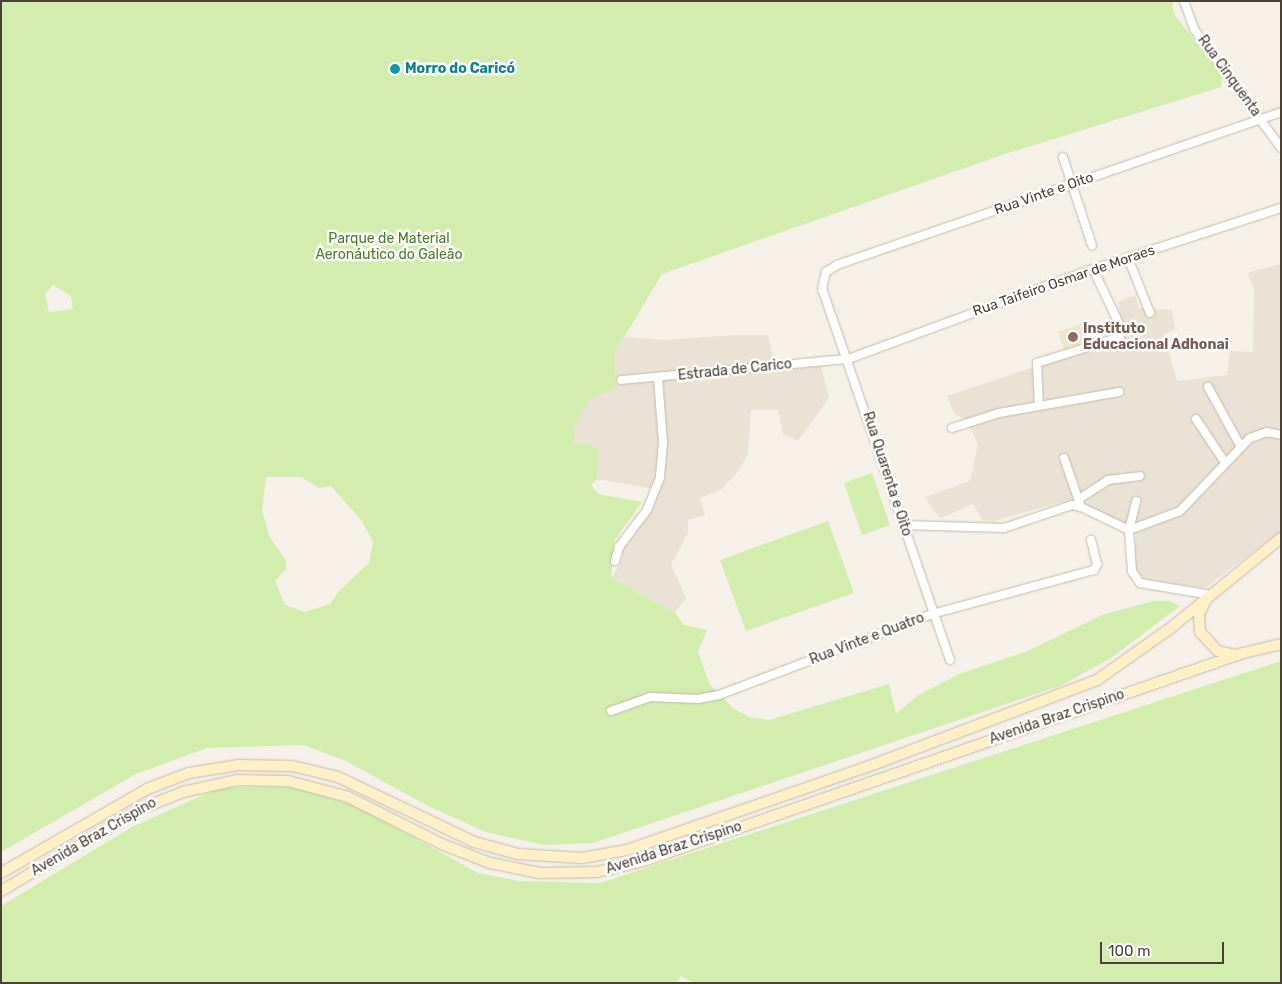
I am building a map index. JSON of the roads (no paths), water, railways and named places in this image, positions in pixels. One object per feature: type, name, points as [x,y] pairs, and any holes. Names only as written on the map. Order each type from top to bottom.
[{"type":"main road","name":"Avenida Braz Crispino","points":[[1,873],[147,789],[189,773],[239,765],[292,766],[338,777],[453,833],[498,850],[537,857],[606,855],[867,767],[1090,682],[1131,657],[1281,538]]},
{"type":"main road","points":[[1209,597],[1199,614],[1204,640],[1218,651],[1244,653],[1281,644]]},
{"type":"main road","name":"Avenida Braz Crispino","points":[[1,891],[140,809],[183,792],[237,780],[288,781],[348,797],[452,849],[506,867],[567,876],[597,872],[648,860],[1244,653]]},
{"type":"street","name":"Rua Cinquenta","points":[[1184,1],[1194,29],[1281,148]]},
{"type":"street","name":"Rua Vinte e Oito","points":[[822,289],[826,272],[837,264],[1281,112]]},
{"type":"street","points":[[1063,157],[1092,245]]},
{"type":"street","name":"Rua Taifeiro Osmar de Moraes","points":[[848,359],[1093,269],[1281,208]]},
{"type":"street","points":[[1128,258],[1150,313]]},
{"type":"street","points":[[1039,406],[1036,363],[1114,341],[1122,334],[1093,269]]},
{"type":"street","name":"Rua Quarenta e Oito","points":[[822,289],[848,359],[932,614],[950,660]]},
{"type":"street","name":"Estrada de Carico","points":[[621,380],[848,359]]},
{"type":"street","points":[[615,561],[619,547],[647,510],[660,478],[663,442],[658,378]]},
{"type":"street","points":[[1208,387],[1241,447]]},
{"type":"street","points":[[952,428],[1039,406],[1119,392]]},
{"type":"street","points":[[1196,419],[1224,461]]},
{"type":"street","points":[[904,525],[1004,528],[1072,505],[1082,507],[1129,530],[1160,522],[1180,511],[1224,461],[1250,438],[1267,432],[1281,435]]},
{"type":"street","points":[[1064,458],[1082,507]]},
{"type":"street","points":[[1079,498],[1108,480],[1140,476]]},
{"type":"street","points":[[1136,501],[1129,530],[1132,571],[1140,583],[1209,597]]},
{"type":"street","name":"Rua Vinte e Quatro","points":[[611,711],[650,697],[698,699],[719,695],[932,614],[1094,570],[1097,564],[1091,540]]},
{"type":"place","name":"Morro do Caricó","points":[[395,69]]},
{"type":"place","name":"Instituto Educacional Adhonai","points":[[1073,337]]},
{"type":"park label","name":"Parque de Material Aeronáutico do Galeão","points":[[389,248]]}]
